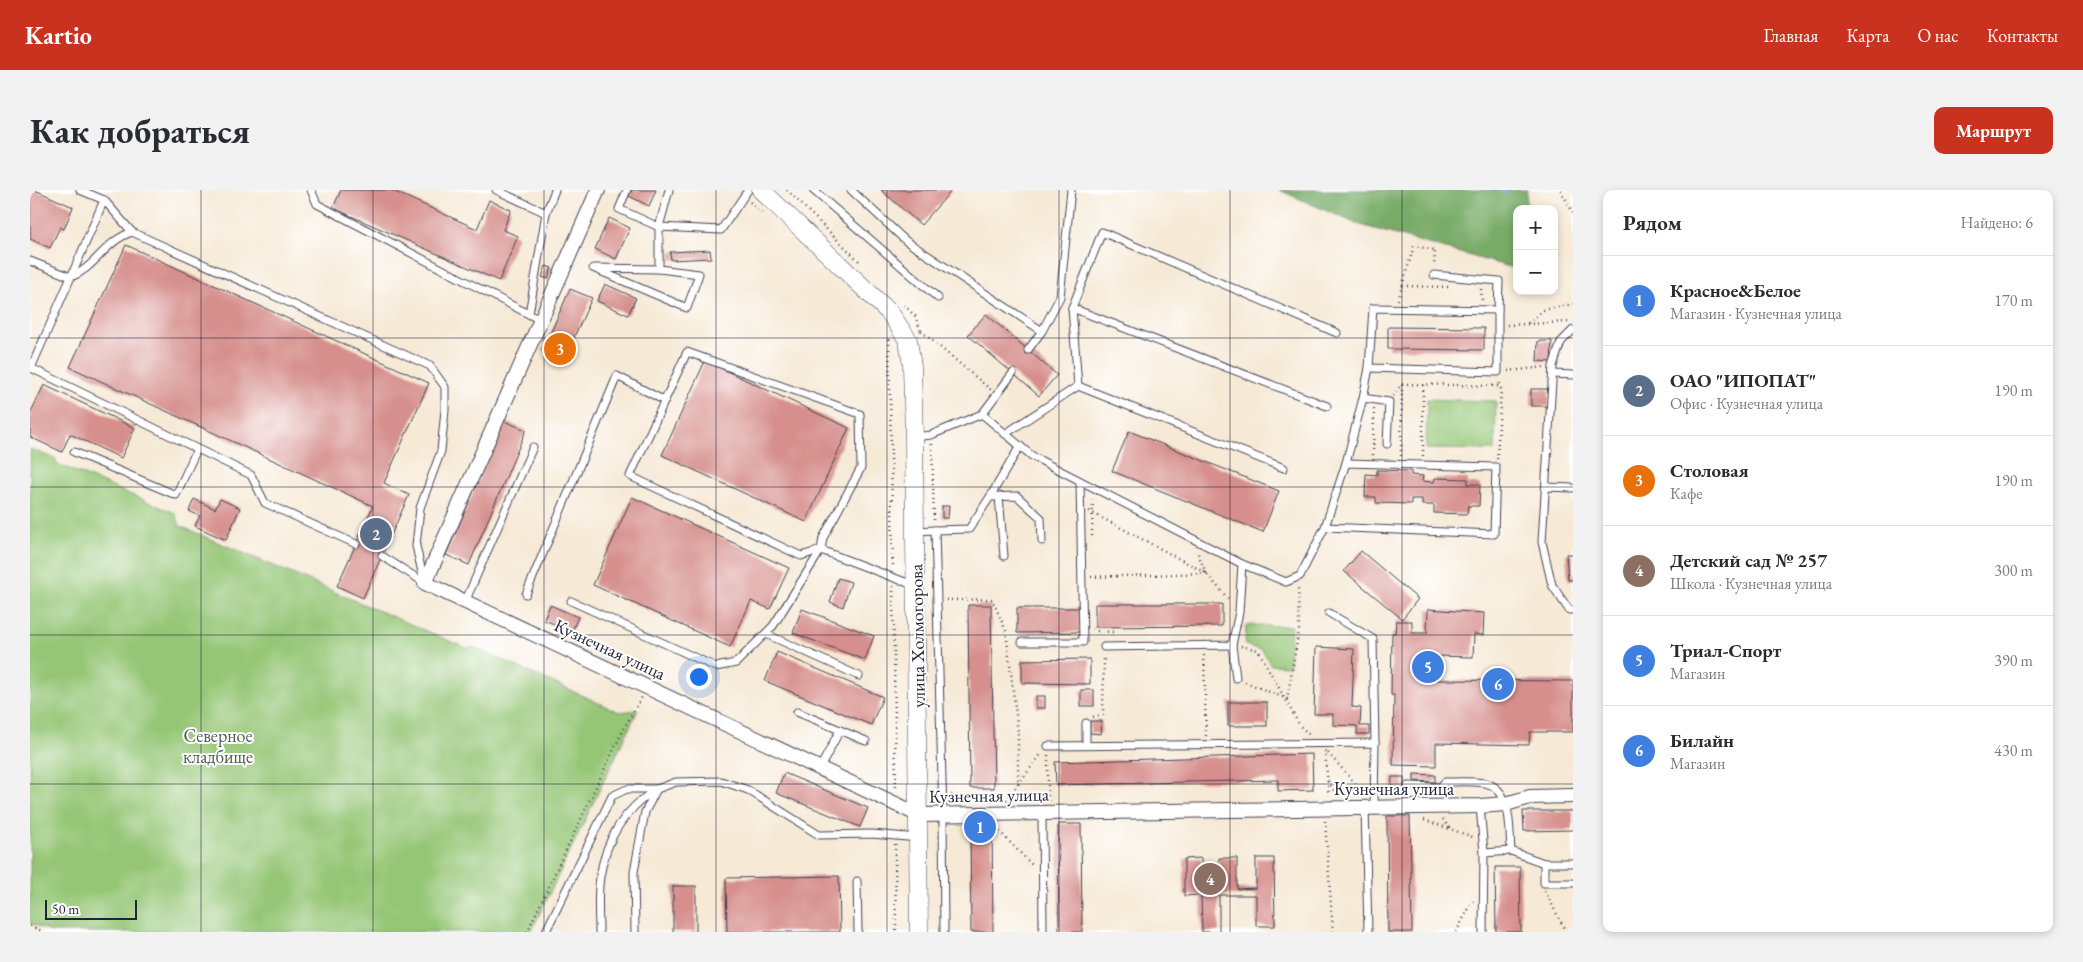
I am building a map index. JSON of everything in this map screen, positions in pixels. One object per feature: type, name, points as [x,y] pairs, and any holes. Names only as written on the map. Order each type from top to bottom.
[{"type":"street","points":[[425,583],[536,318],[598,190]]},
{"type":"street","points":[[762,190],[915,336]]},
{"type":"street","name":"улица Холмогорова","points":[[915,336],[912,366],[916,531],[920,932]]},
{"type":"street","name":"Кузнечная улица","points":[[425,583],[919,815],[991,814],[1045,807],[1324,808],[1369,804],[1407,807],[1480,806],[1506,804],[1530,797],[1573,796]]},
{"type":"lane","points":[[80,190],[104,200],[132,232],[430,366],[444,387],[445,410],[441,451],[420,508],[416,546],[425,583]]},
{"type":"lane","points":[[311,190],[317,204],[536,318],[546,213],[555,190]]},
{"type":"lane","points":[[496,190],[546,213]]},
{"type":"lane","points":[[627,190],[619,210],[659,227],[721,230],[746,193]]},
{"type":"lane","points":[[660,268],[659,227],[669,190]]},
{"type":"lane","points":[[813,190],[938,298]]},
{"type":"lane","points":[[851,190],[906,241],[1042,331]]},
{"type":"lane","points":[[1028,350],[1042,331],[1060,298],[1071,190]]},
{"type":"lane","points":[[104,200],[30,368],[251,475],[265,503],[356,544]]},
{"type":"lane","points":[[30,261],[70,277],[79,274],[118,237],[132,232]]},
{"type":"lane","points":[[1078,386],[1072,308],[1102,232],[1337,333]]},
{"type":"lane","points":[[592,268],[612,268],[660,268],[699,274],[687,308],[592,268]]},
{"type":"lane","points":[[1369,368],[1498,372],[1499,281],[1434,275]]},
{"type":"lane","points":[[1072,308],[1326,406]]},
{"type":"lane","points":[[982,414],[1032,456],[1242,564],[1286,582],[1298,577],[1325,527],[1346,463],[1369,368],[1373,308],[1498,310]]},
{"type":"lane","points":[[1573,330],[1560,342],[1554,366],[1542,542],[1552,585],[1569,610],[1573,610]]},
{"type":"lane","points":[[571,601],[716,667],[736,663],[773,626],[821,550],[823,538],[861,468],[860,414],[687,352],[630,476],[801,556],[821,550],[916,586]]},
{"type":"lane","points":[[914,437],[931,435],[982,414],[1013,373]]},
{"type":"lane","points":[[1553,374],[1573,375]]},
{"type":"lane","points":[[526,594],[617,376],[665,401]]},
{"type":"lane","points":[[1005,434],[1078,386]]},
{"type":"lane","points":[[1078,386],[1284,468]]},
{"type":"lane","points":[[1363,398],[1388,402],[1387,444]]},
{"type":"lane","points":[[916,531],[970,529],[1020,446]]},
{"type":"lane","points":[[465,602],[533,447]]},
{"type":"lane","points":[[74,452],[176,495],[197,449]]},
{"type":"lane","points":[[1325,527],[1494,534],[1496,467],[1346,463]]},
{"type":"lane","points":[[1022,642],[1083,642],[1082,507],[1080,482]]},
{"type":"lane","points":[[1546,487],[1573,488]]},
{"type":"lane","points":[[999,496],[1004,556]]},
{"type":"lane","points":[[990,497],[1017,496],[1041,518],[1042,541]]},
{"type":"lane","points":[[935,530],[943,815],[944,932]]},
{"type":"lane","points":[[382,556],[425,583]]},
{"type":"lane","points":[[1236,678],[1232,646],[1239,612],[1242,564]]},
{"type":"lane","points":[[1329,613],[1373,639],[1374,743],[1369,804],[1368,932]]},
{"type":"lane","points":[[766,634],[859,676]]},
{"type":"lane","points":[[1104,647],[1232,646]]},
{"type":"lane","points":[[797,712],[866,741]]},
{"type":"lane","points":[[1086,723],[1086,746]]},
{"type":"lane","points":[[820,768],[840,730]]},
{"type":"lane","points":[[1048,746],[1374,743]]},
{"type":"lane","points":[[599,932],[600,877],[615,829],[638,800],[657,789],[676,782],[721,781],[748,790],[819,835],[919,838]]},
{"type":"lane","points":[[1408,786],[1440,786],[1445,782],[1483,783],[1495,787],[1506,804],[1511,851]]},
{"type":"lane","points":[[546,931],[612,796],[627,788],[657,789]]},
{"type":"lane","points":[[635,932],[634,872],[645,812],[657,789]]},
{"type":"lane","points":[[1480,806],[1484,853],[1484,932]]},
{"type":"lane","points":[[1044,932],[1045,807]]},
{"type":"lane","points":[[1484,853],[1511,851],[1544,864],[1573,863]]},
{"type":"lane","points":[[1544,864],[1544,883],[1573,883]]},
{"type":"lane","points":[[857,881],[858,932]]},
{"type":"path","points":[[1561,190],[1573,213]]},
{"type":"path","points":[[746,193],[763,214]]},
{"type":"path","points":[[1396,308],[1414,246],[1435,250]]},
{"type":"path","points":[[1402,286],[1453,288]]},
{"type":"path","points":[[1472,288],[1482,289],[1481,310]]},
{"type":"path","points":[[1527,324],[1543,310],[1573,304]]},
{"type":"path","points":[[1498,325],[1573,322]]},
{"type":"path","points":[[889,331],[892,425],[896,804]]},
{"type":"path","points":[[915,336],[996,395]]},
{"type":"path","points":[[1496,467],[1500,386],[1498,372],[1554,366]]},
{"type":"path","points":[[1401,465],[1402,369]]},
{"type":"path","points":[[1423,370],[1423,465]]},
{"type":"path","points":[[1402,384],[1500,386]]},
{"type":"path","points":[[1388,402],[1402,384]]},
{"type":"path","points":[[1373,464],[1374,400]]},
{"type":"path","points":[[1082,507],[1206,573]]},
{"type":"path","points":[[1191,538],[1206,573],[1239,612]]},
{"type":"path","points":[[1091,577],[1206,573]]},
{"type":"path","points":[[1236,678],[1287,699],[1299,630],[1298,577]]},
{"type":"path","points":[[936,600],[992,599],[1006,631],[1018,732],[1018,785]]},
{"type":"path","points":[[1091,626],[1097,631],[1113,632],[1113,646]]},
{"type":"path","points":[[1204,646],[1207,744]]},
{"type":"path","points":[[1086,723],[1087,718],[1103,715],[1104,647]]},
{"type":"path","points":[[527,932],[625,726],[648,687]]},
{"type":"path","points":[[1006,801],[1048,746]]},
{"type":"path","points":[[1045,807],[1048,746]]},
{"type":"path","points":[[1325,749],[1369,804]]},
{"type":"path","points":[[1407,807],[1417,816],[1428,822],[1483,841]]},
{"type":"path","points":[[1324,808],[1326,863],[1333,932]]},
{"type":"path","points":[[991,814],[1000,832],[1043,875]]},
{"type":"path","points":[[895,836],[896,932]]},
{"type":"path","points":[[1456,932],[1484,882]]},
{"type":"path","points":[[1544,883],[1545,892],[1566,932]]},
{"type":"path","points":[[30,926],[44,932]]},
{"type":"green space","points":[[1279,190],[1527,190],[1526,205],[1513,205],[1513,268],[1357,224]]},
{"type":"green space","points":[[1427,399],[1496,401],[1495,450],[1426,449]]},
{"type":"green space","name":"Северное кладбище","points":[[30,449],[56,459],[55,463],[175,513],[180,526],[466,648],[473,647],[619,712],[638,710],[531,932],[51,932],[30,923]]},
{"type":"green space","points":[[1246,625],[1291,626],[1289,666],[1271,665],[1262,650],[1245,645]]},
{"type":"building","points":[[30,190],[35,190],[73,207],[64,229],[60,227],[50,248],[30,239]]},
{"type":"building","points":[[341,190],[391,190],[477,229],[489,200],[511,210],[503,230],[518,236],[499,281],[333,208]]},
{"type":"building","points":[[632,190],[656,190],[649,206],[629,196]]},
{"type":"building","points":[[881,190],[952,190],[921,225]]},
{"type":"building","points":[[609,218],[630,228],[616,259],[595,249]]},
{"type":"building","points":[[126,245],[429,383],[384,483],[409,495],[363,598],[337,586],[373,506],[70,367]]},
{"type":"building","points":[[710,250],[711,258],[671,260],[670,252]]},
{"type":"building","points":[[546,266],[552,268],[548,279],[542,277]]},
{"type":"building","points":[[605,284],[636,298],[628,315],[597,301]]},
{"type":"building","points":[[570,289],[592,298],[564,359],[543,350]]},
{"type":"building","points":[[986,314],[1057,375],[1039,396],[968,335]]},
{"type":"building","points":[[1388,327],[1484,328],[1484,350],[1388,349]]},
{"type":"building","points":[[1538,341],[1552,341],[1551,362],[1537,361]]},
{"type":"building","points":[[705,361],[849,428],[806,522],[662,455]]},
{"type":"building","points":[[44,385],[135,428],[121,458],[70,434],[62,452],[30,437],[30,414]]},
{"type":"building","points":[[1531,389],[1549,389],[1549,406],[1531,406]]},
{"type":"building","points":[[504,421],[526,430],[469,565],[446,555]]},
{"type":"building","points":[[1129,431],[1279,491],[1263,532],[1112,471]]},
{"type":"building","points":[[1377,470],[1411,471],[1411,475],[1423,476],[1422,481],[1434,482],[1435,478],[1468,479],[1468,484],[1480,484],[1479,506],[1468,506],[1467,514],[1434,513],[1434,505],[1422,505],[1422,499],[1411,499],[1411,504],[1376,503],[1376,497],[1365,497],[1366,474],[1377,475]]},
{"type":"building","points":[[632,497],[789,568],[770,609],[751,601],[730,647],[593,585]]},
{"type":"building","points":[[194,499],[215,509],[220,499],[240,508],[226,540],[195,526],[200,516],[189,511]]},
{"type":"building","points":[[942,506],[949,506],[948,518],[942,518]]},
{"type":"building","points":[[1361,551],[1418,599],[1402,619],[1344,571]]},
{"type":"building","points":[[1566,554],[1573,554],[1573,580],[1568,580]]},
{"type":"building","points":[[838,578],[851,582],[843,607],[830,602]]},
{"type":"building","points":[[1095,604],[1222,604],[1222,626],[1095,627]]},
{"type":"building","points":[[550,605],[578,617],[572,631],[544,620]]},
{"type":"building","points":[[968,605],[991,605],[994,788],[970,788]]},
{"type":"building","points":[[1017,608],[1080,608],[1080,632],[1017,633]]},
{"type":"building","points":[[802,609],[874,636],[865,660],[793,633]]},
{"type":"building","points":[[1428,609],[1484,613],[1483,635],[1474,634],[1473,657],[1436,656],[1436,680],[1573,681],[1573,732],[1530,732],[1529,745],[1436,743],[1436,766],[1393,765],[1394,695],[1391,695],[1392,633],[1395,633],[1396,621],[1412,621],[1412,633],[1427,633]]},
{"type":"building","points":[[1316,647],[1354,649],[1352,707],[1361,708],[1360,726],[1369,726],[1369,734],[1357,734],[1357,726],[1333,725],[1333,714],[1314,714]]},
{"type":"building","points":[[777,652],[883,697],[871,725],[765,681]]},
{"type":"building","points":[[1090,659],[1090,684],[1022,683],[1022,660]]},
{"type":"building","points":[[1081,690],[1094,690],[1094,706],[1081,706]]},
{"type":"building","points":[[1036,696],[1045,696],[1045,708],[1036,708]]},
{"type":"building","points":[[1228,702],[1267,702],[1267,726],[1228,726]]},
{"type":"building","points":[[1090,721],[1102,721],[1101,734],[1090,733]]},
{"type":"building","points":[[1312,754],[1313,790],[1278,791],[1278,780],[1056,785],[1055,762]]},
{"type":"building","points":[[784,773],[868,808],[860,827],[776,793]]},
{"type":"building","points":[[1414,774],[1435,775],[1435,782],[1414,781]]},
{"type":"building","points":[[1392,777],[1404,777],[1404,794],[1391,794]]},
{"type":"building","points":[[1523,811],[1573,811],[1573,830],[1524,831]]},
{"type":"building","points":[[1387,816],[1410,816],[1412,932],[1388,932]]},
{"type":"building","points":[[970,823],[992,823],[993,932],[971,932]]},
{"type":"building","points":[[1058,824],[1081,824],[1082,932],[1059,932]]},
{"type":"building","points":[[1201,858],[1202,889],[1219,889],[1219,858],[1237,858],[1237,889],[1256,888],[1256,858],[1274,858],[1275,926],[1256,926],[1256,895],[1219,895],[1219,932],[1202,932],[1201,895],[1184,896],[1184,859]]},
{"type":"building","points":[[1495,867],[1520,867],[1521,932],[1496,932]]},
{"type":"building","points":[[839,876],[840,932],[727,932],[726,878]]},
{"type":"building","points":[[673,886],[696,886],[696,932],[673,932]]},
{"type":"waterway","points":[[1500,190],[1506,193]]},
{"type":"place","name":"Столовая","points":[[560,349]]},
{"type":"place","name":"ОАО \"ИПОПАТ\"","points":[[376,534]]},
{"type":"place","name":"Триал-Спорт","points":[[1428,667]]},
{"type":"place","name":"Билайн","points":[[1498,684]]},
{"type":"place","name":"Красное&Белое","points":[[980,827]]},
{"type":"place","name":"Детский сад № 257","points":[[1210,879]]}]
